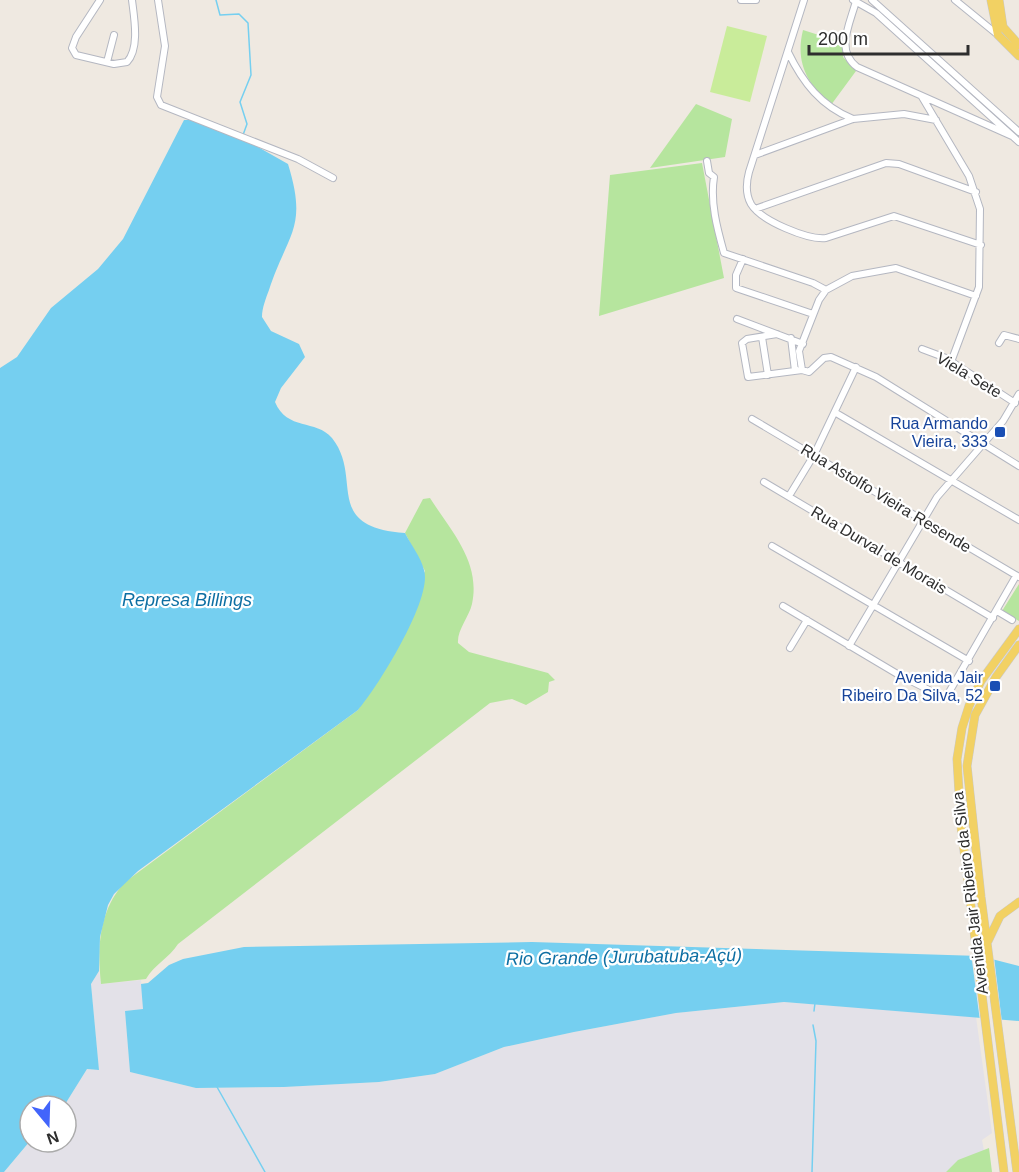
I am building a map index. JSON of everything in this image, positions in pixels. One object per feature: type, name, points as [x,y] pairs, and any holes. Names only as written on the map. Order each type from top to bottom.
[{"type":"main road","points":[[991,0],[998,35],[1019,56]]},
{"type":"main road","points":[[999,0],[1003,27],[1019,45]]},
{"type":"main road","name":"Avenida Jair Ribeiro da Silva","points":[[1004,1172],[969,898],[957,769],[958,747],[967,715],[981,681],[1019,629]]},
{"type":"main road","name":"Avenida Jair Ribeiro da Silva","points":[[1017,1172],[981,897],[967,766],[972,725],[983,699],[1019,645]]},
{"type":"main road","points":[[967,715],[972,725]]},
{"type":"main road","points":[[987,942],[1000,916],[1019,902]]},
{"type":"street","points":[[100,0],[76,38],[72,50],[76,55],[106,62],[125,63],[131,57],[135,29],[132,0]]},
{"type":"street","points":[[158,0],[165,46],[157,97],[160,105],[298,159],[333,178]]},
{"type":"street","points":[[741,0],[756,0]]},
{"type":"street","points":[[804,0],[747,186],[750,202],[755,209],[777,224],[815,238],[826,238],[894,216],[981,245]]},
{"type":"street","points":[[872,0],[1019,132]]},
{"type":"street","points":[[955,0],[998,35]]},
{"type":"street","points":[[1012,136],[857,67],[846,57],[844,45],[854,1],[876,13],[1019,142]]},
{"type":"street","points":[[106,62],[114,35]]},
{"type":"street","points":[[788,52],[815,95],[831,109],[853,119]]},
{"type":"street","points":[[922,97],[976,192],[980,209],[980,282],[951,362]]},
{"type":"street","points":[[756,155],[853,119],[904,114],[936,120]]},
{"type":"street","points":[[707,161],[709,173],[714,177],[712,188],[716,224],[724,253],[813,283],[826,290]]},
{"type":"street","points":[[755,209],[886,163],[899,164],[976,192]]},
{"type":"street","points":[[743,259],[734,284],[736,288],[813,314]]},
{"type":"street","points":[[799,370],[799,355],[813,314],[826,290],[852,276],[896,268],[976,296]]},
{"type":"street","points":[[737,319],[803,344]]},
{"type":"street","points":[[777,334],[742,343],[743,362],[748,376],[799,370],[809,372],[828,356],[876,377],[1019,466]]},
{"type":"street","points":[[999,343],[1004,335],[1019,339]]},
{"type":"street","points":[[762,336],[768,375]]},
{"type":"street","points":[[791,338],[799,370]]},
{"type":"street","name":"Viela Sete","points":[[922,349],[951,362],[1015,403]]},
{"type":"street","points":[[789,496],[836,413],[856,368]]},
{"type":"street","points":[[849,646],[922,520],[951,480],[1015,403],[1019,394]]},
{"type":"street","points":[[836,413],[1019,520]]},
{"type":"street","name":"Rua Astolfo Vieira Resende","points":[[752,419],[1018,576]]},
{"type":"street","name":"Rua Durval de Morais","points":[[764,482],[993,618]]},
{"type":"street","points":[[772,546],[969,661]]},
{"type":"street","points":[[783,606],[938,697],[946,696],[1018,576]]},
{"type":"street","points":[[997,611],[1012,620]]},
{"type":"street","points":[[790,648],[807,620]]},
{"type":"shaded area","points":[[99,971],[101,984],[141,980],[144,1009],[125,1011],[130,1072],[196,1088],[284,1087],[379,1082],[435,1074],[504,1047],[574,1032],[676,1013],[784,1002],[976,1017],[992,1133],[982,1140],[988,1172],[4,1172],[19,1154],[78,1154],[78,1094],[71,1094],[87,1069],[99,1070],[91,984]]},
{"type":"green space","points":[[727,26],[767,36],[750,102],[710,92]]},
{"type":"green space","points":[[803,30],[844,43],[843,57],[856,71],[831,105],[815,89],[805,72],[801,52]]},
{"type":"green space","points":[[696,104],[732,119],[725,157],[650,168]]},
{"type":"green space","points":[[702,163],[724,278],[599,316],[610,175]]},
{"type":"green space","points":[[430,498],[455,535],[472,574],[474,589],[472,604],[459,633],[458,643],[469,652],[548,673],[555,680],[549,682],[548,692],[526,705],[512,699],[490,703],[178,944],[146,979],[101,984],[99,956],[105,917],[116,893],[125,882],[358,710],[425,571],[405,533],[423,499]]},
{"type":"green space","points":[[1019,584],[1019,621],[1002,611]]},
{"type":"green space","points":[[989,1148],[992,1172],[946,1172],[958,1160]]},
{"type":"water","name":"Represa Billings","points":[[184,120],[242,138],[288,164],[294,186],[296,217],[289,242],[265,300],[262,317],[271,331],[299,344],[305,357],[281,388],[275,402],[287,417],[318,428],[332,438],[341,453],[353,511],[363,521],[379,529],[405,533],[423,565],[425,583],[402,642],[358,710],[138,871],[114,894],[108,905],[100,937],[99,971],[91,984],[99,1070],[87,1069],[71,1094],[18,1094],[19,1154],[4,1172],[0,1172],[0,368],[17,357],[51,308],[98,269],[123,239]]},
{"type":"water","name":"Rio Grande (Jurubatuba-Açú)","points":[[532,942],[980,956],[1019,966],[1019,1021],[784,1002],[676,1013],[574,1032],[504,1047],[435,1074],[379,1082],[284,1087],[196,1088],[130,1072],[125,1011],[143,1009],[141,984],[148,983],[169,965],[183,959],[244,947]]},
{"type":"pier","points":[[971,953],[994,957],[1002,1022],[980,1021]]},
{"type":"waterway","points":[[216,0],[220,15],[239,14],[248,23],[251,75],[240,102],[247,124],[243,135]]},
{"type":"waterway","points":[[814,1011],[815,1003]]},
{"type":"waterway","points":[[812,1172],[816,1041],[813,1025]]},
{"type":"waterway","points":[[217,1087],[265,1172]]},
{"type":"place","name":"Rua Armando Vieira, 333","points":[[1000,432]]},
{"type":"place","name":"Avenida Jair Ribeiro Da Silva, 52","points":[[995,686]]}]
